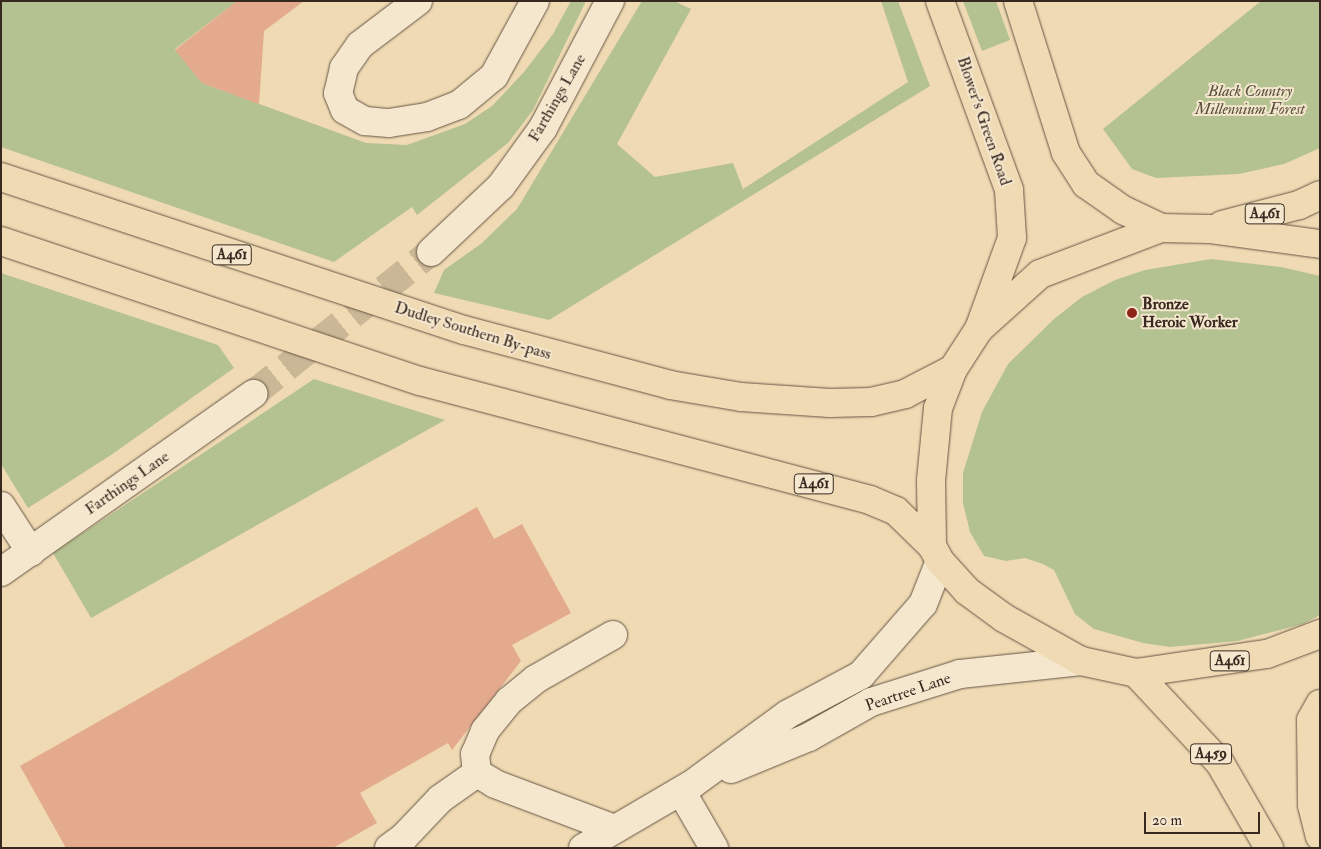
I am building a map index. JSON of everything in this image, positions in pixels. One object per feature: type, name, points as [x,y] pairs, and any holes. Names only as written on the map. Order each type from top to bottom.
[{"type":"main road","name":"Blower's Green Road","points":[[940,1],[965,64],[1009,190],[1012,238],[979,329]]},
{"type":"main road","points":[[1022,13],[1066,153],[1086,184],[1123,210],[1161,228]]},
{"type":"main road","name":"Dudley Southern By-pass","points":[[1,177],[464,330],[594,366],[696,390],[741,397],[830,403],[871,402],[905,394],[953,369]]},
{"type":"main road","name":"A461","points":[[1209,229],[1298,205],[1320,195]]},
{"type":"main road","name":"A461","points":[[936,554],[932,450],[938,408],[953,369],[979,329],[1040,274],[1161,228],[1209,229],[1320,244]]},
{"type":"main road","name":"A461","points":[[1,241],[420,381],[870,500],[896,511],[936,554],[966,591],[1004,618],[1081,661],[1136,673],[1267,654],[1320,634]]},
{"type":"main road","name":"A459","points":[[1136,673],[1220,763],[1269,848]]},
{"type":"main road","points":[[1320,704],[1311,720],[1312,805],[1320,836]]},
{"type":"street","points":[[418,1],[360,45],[344,68],[338,93],[346,110],[365,121],[389,123],[428,117],[459,105],[494,76],[535,1]]},
{"type":"street","name":"Farthings Lane","points":[[431,252],[501,186],[543,128],[610,1]]},
{"type":"street","name":"Farthings Lane","points":[[1,572],[253,394]]},
{"type":"street","points":[[1,506],[31,552]]},
{"type":"street","name":"Peartree Lane","points":[[583,848],[686,788],[788,714],[861,674],[923,604],[936,554]]},
{"type":"street","points":[[478,773],[476,754],[485,731],[509,701],[536,679],[613,635]]},
{"type":"street","name":"Peartree Lane","points":[[686,788],[809,737],[871,702],[960,674],[1081,661]]},
{"type":"street","points":[[478,773],[496,784],[615,829]]},
{"type":"street","points":[[389,848],[404,837],[440,799],[478,773]]},
{"type":"street","points":[[686,788],[714,848]]},
{"type":"green space","points":[[1,1],[237,1],[175,49],[202,83],[366,143],[407,145],[465,124],[492,106],[524,72],[553,34],[571,1],[586,1],[533,110],[508,143],[417,215],[412,207],[334,262],[1,147]]},
{"type":"green space","points":[[642,1],[674,1],[691,9],[617,144],[655,177],[733,163],[743,189],[908,82],[881,1],[898,1],[930,86],[549,320],[434,293],[444,270],[482,243],[517,209]]},
{"type":"green space","points":[[963,1],[996,1],[1010,40],[982,51]]},
{"type":"green space","name":"Black Country Millennium Forest","points":[[1261,1],[1320,1],[1320,148],[1284,164],[1239,174],[1156,178],[1132,169],[1103,129]]},
{"type":"green space","points":[[1211,259],[1281,267],[1320,276],[1320,615],[1303,624],[1237,641],[1170,647],[1143,643],[1094,629],[1075,614],[1054,570],[1043,564],[1025,558],[1006,561],[984,556],[970,532],[963,503],[963,473],[982,412],[1008,364],[1054,319],[1082,297],[1115,280],[1145,270]]},
{"type":"green space","points":[[1,273],[218,345],[234,368],[111,455],[28,508],[1,464]]},
{"type":"green space","points":[[314,379],[445,420],[91,618],[53,553]]},
{"type":"building","points":[[237,1],[304,1],[264,31],[259,104],[202,83],[175,50]]},
{"type":"building","points":[[477,507],[494,539],[522,524],[571,613],[512,645],[521,661],[452,750],[448,743],[360,793],[377,823],[333,848],[66,848],[20,766]]},
{"type":"tunnel","points":[[253,394],[431,252]]},
{"type":"place","name":"Bronze Heroic Worker","points":[[1132,313]]}]
